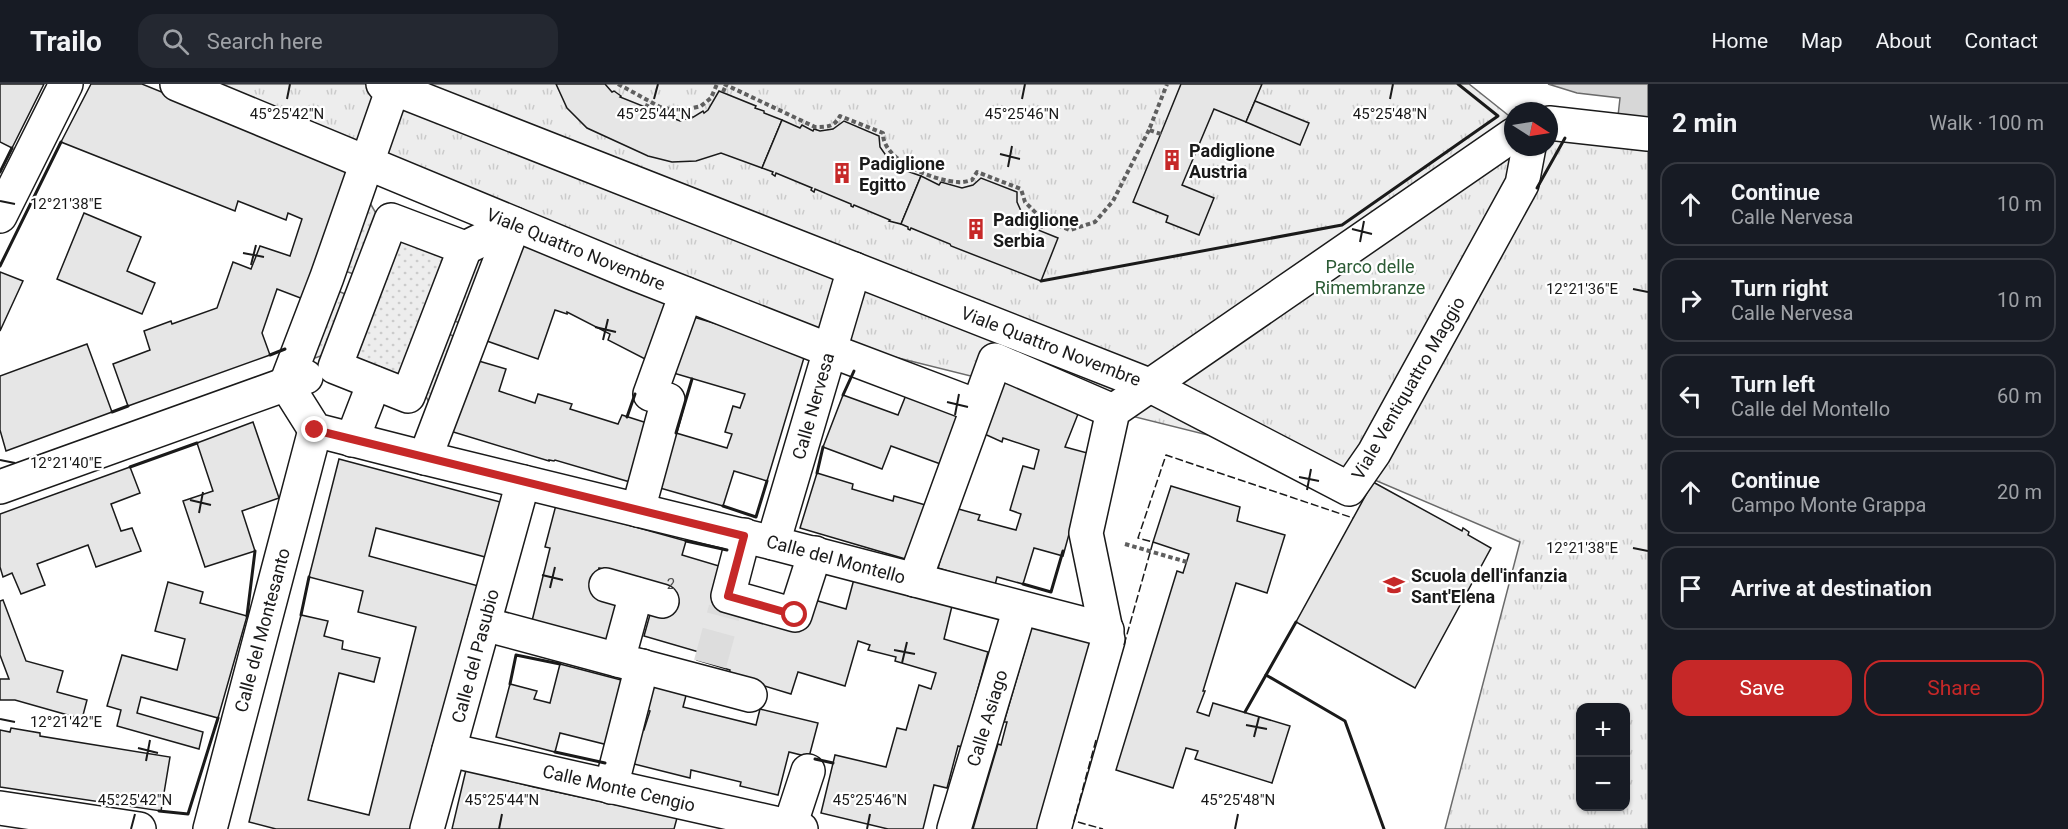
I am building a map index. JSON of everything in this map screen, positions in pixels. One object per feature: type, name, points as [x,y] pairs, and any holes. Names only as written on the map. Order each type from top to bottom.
[{"type":"street","points":[[0,216],[66,84]]},
{"type":"street","name":"Viale Quattro Novembre","points":[[177,84],[687,294],[977,406],[995,360],[1113,411]]},
{"type":"street","points":[[286,384],[327,277],[367,162],[388,86]]},
{"type":"street","name":"Viale Quattro Novembre","points":[[388,86],[1149,385]]},
{"type":"street","points":[[1558,124],[1648,134]]},
{"type":"street","points":[[1054,829],[1108,640],[1086,533],[1113,411],[1504,141]]},
{"type":"street","name":"Viale Ventiquattro Maggio","points":[[1149,385],[1349,489],[1374,453],[1522,184],[1527,156]]},
{"type":"street","points":[[334,367],[391,220],[367,162]]},
{"type":"street","points":[[428,234],[443,194]]},
{"type":"street","points":[[391,220],[465,248]]},
{"type":"street","points":[[428,450],[408,396],[436,322],[465,248],[514,224]]},
{"type":"street","points":[[428,450],[514,224]]},
{"type":"street","name":"Calle Nervesa","points":[[815,553],[795,615],[727,602],[758,539],[829,350],[854,269]]},
{"type":"street","points":[[327,277],[364,291]]},
{"type":"street","points":[[638,510],[668,400],[650,394],[687,294]]},
{"type":"street","points":[[436,322],[472,335]]},
{"type":"street","points":[[0,487],[334,367],[408,396]]},
{"type":"street","points":[[352,440],[374,383]]},
{"type":"street","points":[[286,384],[315,430]]},
{"type":"street","points":[[915,580],[977,406]]},
{"type":"street","name":"Calle del Montello","points":[[315,430],[352,440],[428,450],[523,482],[815,553],[1107,630]]},
{"type":"street","name":"Calle del Montesanto","points":[[210,829],[315,430]]},
{"type":"street","name":"Calle del Pasubio","points":[[427,829],[523,482]]},
{"type":"street","points":[[611,786],[630,663],[635,593]]},
{"type":"street","name":"Calle Asiago","points":[[954,829],[1020,608]]},
{"type":"street","points":[[484,624],[630,663],[707,673],[750,695]]},
{"type":"street","name":"Calle Monte Cengio","points":[[449,750],[611,786],[694,817],[793,828],[808,771]]},
{"type":"street","points":[[0,808],[120,827]]},
{"type":"path","points":[[618,84],[660,107],[681,111],[701,106],[711,98],[717,84]]},
{"type":"path","points":[[723,92],[725,85],[815,126],[827,127],[835,124],[840,116],[883,133],[883,141],[887,150],[908,166],[959,183],[972,180],[977,171],[1002,184],[1021,189],[1025,202],[1042,219],[1070,230],[1095,222],[1113,201],[1149,130],[1167,84]]},
{"type":"path","points":[[646,108],[649,101]]},
{"type":"path","points":[[1149,130],[1161,134]]},
{"type":"path","points":[[1086,533],[1187,562]]},
{"type":"green space","name":"Parco delle Rimembranze","points":[[214,84],[1469,84],[1504,112],[1504,156],[1558,156],[1558,137],[1648,149],[1648,829],[1445,829],[1520,542],[1356,472],[814,337]]},
{"type":"green space","points":[[370,203],[384,227],[365,278],[345,271]]},
{"type":"green space","points":[[393,226],[458,252],[407,390],[340,365]]},
{"type":"green space","points":[[488,248],[460,323],[441,316],[463,257]]},
{"type":"green space","points":[[338,291],[357,299],[338,350],[312,359]]},
{"type":"green space","points":[[436,329],[456,337],[430,404],[417,380]]},
{"type":"shaded area","points":[[1548,84],[1648,84],[1648,120],[1618,116],[1620,98],[1577,93]]},
{"type":"building","points":[[0,84],[44,84],[12,148],[0,142]]},
{"type":"building","points":[[91,84],[142,84],[355,171],[311,302],[277,289],[262,333],[270,355],[128,406],[113,364],[150,350],[144,331],[217,308],[233,262],[251,269],[260,246],[290,256],[302,219],[288,213],[286,220],[238,201],[235,211],[61,142]]},
{"type":"building","points":[[556,84],[605,84],[620,97],[680,121],[708,110],[719,91],[756,106],[755,108],[764,113],[782,120],[762,168],[721,153],[696,161],[672,162],[648,156],[587,128],[567,108]]},
{"type":"building","name":"Padiglione Austria","points":[[1181,84],[1262,84],[1246,122],[1214,109],[1182,185],[1214,198],[1199,235],[1166,222],[1168,216],[1133,202]]},
{"type":"building","points":[[1255,101],[1309,123],[1300,145],[1246,122]]},
{"type":"building","name":"Padiglione Egitto","points":[[782,120],[800,128],[802,125],[813,131],[814,129],[820,131],[833,129],[844,121],[879,136],[880,147],[887,157],[905,168],[904,170],[921,176],[901,224],[854,205],[853,207],[851,204],[815,189],[814,192],[812,188],[776,173],[775,176],[773,172],[762,168]]},
{"type":"building","name":"Padiglione Serbia","points":[[921,176],[939,185],[941,182],[962,188],[973,185],[981,178],[1017,192],[1017,202],[1021,211],[1035,219],[1034,221],[1044,224],[1038,230],[1058,238],[1041,281],[911,228],[910,230],[901,224]]},
{"type":"building","points":[[84,213],[141,237],[127,271],[155,283],[142,314],[57,279]]},
{"type":"building","points":[[519,242],[674,306],[647,360],[608,340],[610,334],[567,312],[567,314],[555,310],[538,359],[484,340]]},
{"type":"building","points":[[0,272],[23,281],[0,331]]},
{"type":"building","points":[[687,315],[806,351],[767,481],[734,471],[723,506],[660,488],[676,433],[727,448],[732,434],[725,432],[733,406],[740,408],[745,394],[670,372]]},
{"type":"building","points":[[87,344],[112,412],[6,451],[0,430],[0,376]]},
{"type":"building","points":[[472,359],[506,369],[499,391],[535,403],[538,394],[572,404],[570,409],[618,424],[622,415],[647,423],[630,482],[555,460],[549,461],[450,431]]},
{"type":"building","points":[[1002,372],[1080,409],[1065,447],[1091,454],[1063,556],[1034,548],[1023,584],[997,577],[995,585],[938,568],[955,508],[980,515],[978,520],[1016,530],[1021,514],[1010,510],[1023,466],[1034,469],[1039,450],[1003,438],[1002,442],[978,431]]},
{"type":"building","points":[[908,390],[967,412],[946,466],[891,446],[882,469],[823,447],[843,395],[898,415]]},
{"type":"building","points":[[253,422],[279,498],[242,511],[255,551],[205,567],[183,501],[213,491],[197,443]]},
{"type":"building","points":[[339,459],[504,503],[489,558],[376,528],[369,556],[482,587],[422,829],[276,829],[249,822],[301,615],[328,621],[324,636],[343,641],[342,649],[380,658],[374,682],[339,673],[308,800],[369,815],[416,627],[358,612],[363,591],[309,577]]},
{"type":"building","points":[[130,467],[140,493],[111,504],[121,531],[132,528],[141,551],[96,567],[88,545],[37,564],[45,585],[21,594],[12,573],[3,577],[0,567],[0,514]]},
{"type":"building","points":[[817,473],[853,484],[852,489],[893,501],[894,496],[929,506],[909,560],[800,528]]},
{"type":"building","name":"Scuola dell'infanzia Sant'Elena","points":[[1373,482],[1462,531],[1463,528],[1469,532],[1468,535],[1491,548],[1415,688],[1296,622]]},
{"type":"building","points":[[1171,486],[1240,507],[1237,521],[1285,535],[1267,593],[1236,583],[1197,712],[1209,716],[1213,703],[1290,726],[1272,783],[1195,759],[1198,751],[1186,748],[1173,788],[1116,770],[1177,571],[1183,573],[1189,554],[1153,542]]},
{"type":"building","points":[[556,505],[686,541],[682,555],[729,569],[719,607],[802,630],[811,599],[846,609],[854,579],[952,606],[944,639],[988,652],[962,747],[958,746],[947,788],[934,785],[923,829],[888,829],[821,813],[835,755],[886,767],[897,728],[906,730],[919,685],[931,689],[936,673],[895,661],[896,657],[868,650],[870,645],[858,641],[845,686],[798,672],[791,694],[758,684],[728,679],[730,670],[697,660],[699,652],[644,636],[653,604],[636,578],[599,568],[592,594],[597,599],[617,604],[606,645],[531,625],[550,548],[545,547]]},
{"type":"building","points":[[168,582],[203,592],[200,603],[247,616],[218,718],[141,697],[137,713],[203,732],[199,749],[117,726],[121,710],[107,706],[122,655],[177,670],[185,639],[155,631]]},
{"type":"building","points":[[3,600],[26,661],[63,671],[57,692],[87,700],[82,719],[15,700],[0,700],[0,679],[9,679],[0,655],[0,601]]},
{"type":"building","points":[[1032,626],[1094,643],[1040,829],[973,829],[998,744],[1001,745],[1007,722],[1004,722]]},
{"type":"building","points":[[560,664],[625,681],[608,745],[560,733],[555,752],[496,737],[510,684],[537,691],[534,699],[550,703]]},
{"type":"building","points":[[651,679],[688,688],[683,707],[756,725],[760,709],[818,723],[809,757],[789,752],[778,795],[740,786],[741,782],[691,770],[690,778],[630,763],[638,729],[644,730],[650,711],[643,709]]},
{"type":"building","points":[[11,728],[40,733],[40,736],[170,757],[161,811],[0,787],[0,730],[10,732]]},
{"type":"building","points":[[466,770],[677,818],[674,829],[452,829]]},
{"type":"tunnel","points":[[710,664],[725,609]]},
{"type":"fence","points":[[1124,645],[1153,542],[1138,538],[1166,455],[1353,518]]},
{"type":"fence","points":[[1096,740],[1074,821],[1103,829]]},
{"type":"wall","points":[[1041,281],[1342,225],[1498,116],[1458,84]]},
{"type":"wall","points":[[1537,188],[1565,138]]},
{"type":"wall","points":[[0,266],[61,142]]},
{"type":"wall","points":[[0,172],[12,148]]},
{"type":"wall","points":[[270,355],[285,349]]},
{"type":"wall","points":[[843,395],[854,371]]},
{"type":"wall","points":[[676,433],[692,379]]},
{"type":"wall","points":[[627,417],[635,394]]},
{"type":"wall","points":[[112,412],[128,406]]},
{"type":"wall","points":[[130,467],[197,443]]},
{"type":"wall","points":[[817,473],[823,447]]},
{"type":"wall","points":[[723,506],[756,517],[767,481]]},
{"type":"wall","points":[[686,541],[727,550]]},
{"type":"wall","points":[[247,616],[255,551]]},
{"type":"wall","points":[[1023,584],[1051,592],[1063,551]]},
{"type":"wall","points":[[301,615],[309,577]]},
{"type":"wall","points":[[1245,712],[1296,622]]},
{"type":"wall","points":[[510,684],[516,655],[560,664]]},
{"type":"wall","points":[[1266,675],[1345,721],[1384,829]]},
{"type":"wall","points":[[159,811],[188,814],[218,718]]},
{"type":"wall","points":[[555,752],[605,763]]},
{"type":"wall","points":[[815,759],[833,763]]},
{"type":"place","name":"Padiglione Austria","points":[[1172,160]]},
{"type":"place","name":"Padiglione Egitto","points":[[842,173]]},
{"type":"place","name":"Padiglione Serbia","points":[[976,229]]},
{"type":"place","name":"Scuola dell'infanzia Sant'Elena","points":[[1394,585]]},
{"type":"route","points":[[315,430],[744,536],[728,596],[795,615]]}]
